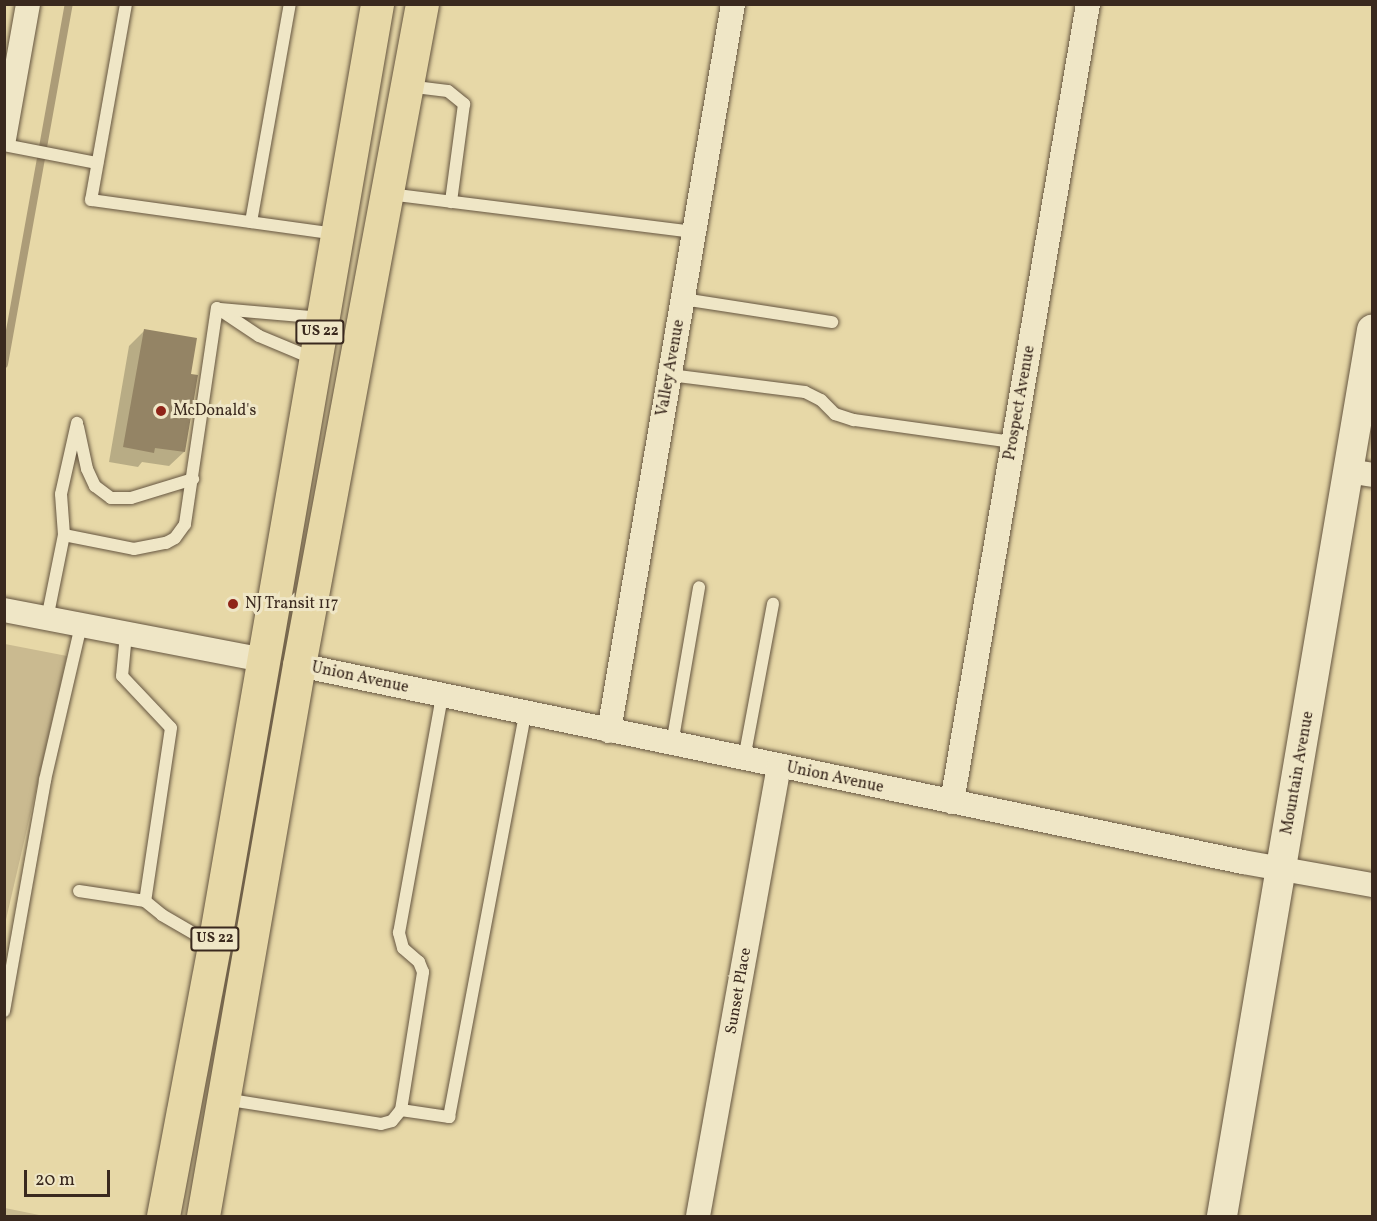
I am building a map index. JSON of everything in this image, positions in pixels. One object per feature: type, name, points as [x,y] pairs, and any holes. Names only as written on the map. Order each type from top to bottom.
[{"type":"highway","name":"US 22","points":[[163,1216],[214,945],[377,4]]},
{"type":"highway","name":"US 22","points":[[203,1216],[299,665],[422,4]]},
{"type":"street","points":[[4,138],[28,4]]},
{"type":"street","name":"Valley Avenue","points":[[609,731],[733,4]]},
{"type":"street","name":"Prospect Avenue","points":[[952,802],[1088,4]]},
{"type":"street","name":"Mountain Avenue","points":[[1222,1216],[1282,869],[1360,473],[1372,330]]},
{"type":"street","points":[[4,610],[264,660]]},
{"type":"street","name":"Union Avenue","points":[[299,665],[952,802],[1372,885]]},
{"type":"street","name":"Sunset Place","points":[[698,1216],[779,766]]},
{"type":"lane","points":[[126,4],[91,200],[336,234]]},
{"type":"lane","points":[[251,222],[290,4]]},
{"type":"lane","points":[[407,86],[448,91],[464,104],[451,202]]},
{"type":"lane","points":[[4,145],[98,162]]},
{"type":"lane","points":[[388,194],[694,232]]},
{"type":"lane","points":[[683,298],[832,322]]},
{"type":"lane","points":[[217,308],[323,318]]},
{"type":"lane","points":[[217,308],[259,336],[316,360]]},
{"type":"lane","points":[[64,535],[134,549],[166,543],[175,538],[186,524],[217,308]]},
{"type":"lane","points":[[670,375],[805,393],[821,400],[836,414],[854,420],[1013,442]]},
{"type":"lane","points":[[47,619],[64,535],[62,494],[77,423],[87,469],[95,486],[111,498],[130,498],[193,479]]},
{"type":"lane","points":[[672,744],[699,587]]},
{"type":"lane","points":[[744,759],[773,604]]},
{"type":"lane","points":[[4,1011],[45,780],[81,625]]},
{"type":"lane","points":[[126,634],[122,676],[171,728],[145,901]]},
{"type":"lane","points":[[224,1099],[381,1124],[392,1121],[401,1110],[423,975],[419,962],[403,948],[399,933],[442,696]]},
{"type":"lane","points":[[401,1110],[449,1117],[525,714]]},
{"type":"lane","points":[[79,891],[145,901],[162,915],[214,945]]},
{"type":"shaded area","points":[[4,644],[67,656],[5,924]]},
{"type":"shaded area","points":[[5,1208],[44,1216],[5,1216]]},
{"type":"building","name":"McDonald's","points":[[144,329],[197,338],[191,374],[198,375],[185,452],[155,448],[154,453],[123,447]]},
{"type":"waterway","points":[[4,364],[69,4]]},
{"type":"place","name":"McDonald's","points":[[161,411]]},
{"type":"place","name":"NJ Transit 117","points":[[233,604]]}]
